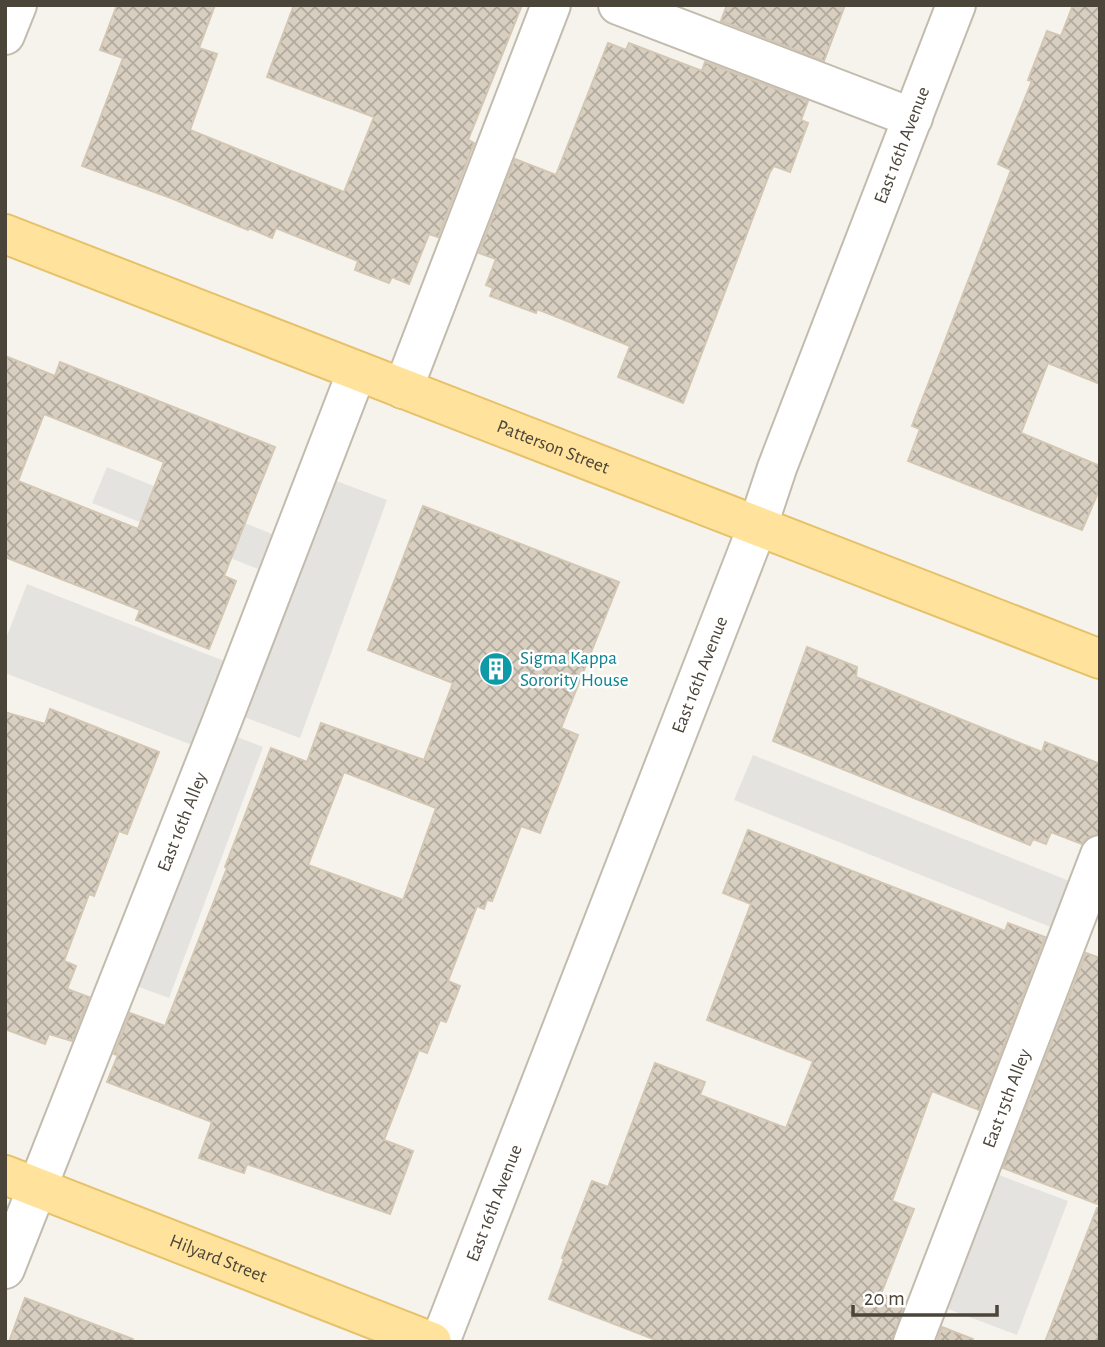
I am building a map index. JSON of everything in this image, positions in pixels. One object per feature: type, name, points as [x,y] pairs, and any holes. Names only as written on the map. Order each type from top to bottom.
[{"type":"main road","name":"Patterson Street","points":[[5,234],[1100,659]]},
{"type":"main road","name":"Hilyard Street","points":[[22,1181],[432,1342]]},
{"type":"street","points":[[5,35],[17,5]]},
{"type":"street","points":[[403,389],[551,5]]},
{"type":"street","points":[[618,5],[913,118]]},
{"type":"street","name":"East 16th Avenue","points":[[440,1342],[758,525],[782,455],[956,5]]},
{"type":"street","name":"East 16th Alley","points":[[5,1269],[22,1181],[222,721],[357,371]]},
{"type":"street","name":"East 15th Alley","points":[[913,1342],[1100,855]]},
{"type":"shaded area","points":[[107,467],[272,534],[258,569],[92,503]]},
{"type":"shaded area","points":[[323,476],[387,500],[300,738],[236,714]]},
{"type":"shaded area","points":[[27,584],[232,664],[200,748],[5,673],[5,641]]},
{"type":"shaded area","points":[[222,731],[263,747],[169,998],[128,983]]},
{"type":"shaded area","points":[[753,755],[1072,882],[1053,928],[734,800]]},
{"type":"shaded area","points":[[999,1175],[1068,1201],[1017,1335],[948,1309]]},
{"type":"building","points":[[117,5],[215,5],[199,48],[217,54],[190,130],[344,192],[374,117],[267,77],[294,5],[522,5],[468,140],[474,143],[438,237],[429,234],[409,284],[392,277],[389,283],[355,270],[358,261],[276,228],[272,238],[82,166],[123,58],[100,50]]},
{"type":"building","points":[[727,5],[845,5],[824,61],[721,21]]},
{"type":"building","points":[[1073,5],[1100,5],[1100,384],[1048,363],[1021,433],[1100,466],[1100,488],[1082,530],[908,461],[920,429],[912,426],[1011,170],[998,164],[1032,81],[1028,80],[1047,31],[1061,36]]},
{"type":"building","points":[[608,43],[626,50],[629,43],[702,71],[705,62],[808,101],[801,120],[808,123],[790,172],[774,166],[770,172],[683,403],[618,377],[630,346],[537,309],[536,313],[490,296],[493,288],[486,285],[496,259],[479,253],[515,159],[556,175]]},
{"type":"building","points":[[5,356],[55,376],[60,362],[275,447],[224,576],[236,581],[209,649],[136,620],[140,610],[5,557]],"holes":[[[44,414],[164,462],[138,529],[18,481]]]},
{"type":"building","points":[[423,506],[619,582],[561,728],[578,735],[540,833],[521,826],[492,901],[487,900],[484,909],[477,906],[448,981],[460,986],[446,1022],[440,1020],[427,1053],[419,1050],[384,1140],[413,1151],[390,1214],[247,1164],[244,1173],[199,1158],[212,1122],[107,1082],[118,1055],[114,1054],[130,1013],[165,1026],[271,748],[307,762],[321,723],[424,760],[453,683],[368,650]],"holes":[[[344,772],[436,808],[403,900],[308,865]]]},
{"type":"building","points":[[807,647],[857,667],[856,677],[1042,752],[1045,742],[1100,764],[1100,834],[1087,838],[1082,844],[1051,832],[1046,844],[1033,839],[1030,845],[773,741]]},
{"type":"building","points":[[50,709],[159,752],[127,834],[119,831],[94,896],[89,894],[64,961],[76,966],[67,989],[89,997],[72,1041],[49,1034],[45,1044],[5,1029],[5,712],[45,724]]},
{"type":"building","points":[[748,830],[1005,931],[1008,923],[1045,937],[979,1110],[932,1091],[892,1201],[914,1209],[881,1294],[905,1303],[892,1342],[661,1342],[549,1299],[592,1181],[608,1187],[655,1063],[705,1082],[700,1095],[786,1128],[813,1061],[707,1020],[751,904],[723,893]]},
{"type":"building","points":[[1086,953],[1100,958],[1100,1205],[1003,1168]]},
{"type":"building","points":[[1097,1208],[1100,1208],[1100,1342],[1045,1342]]},
{"type":"building","points":[[25,1298],[133,1339],[132,1342],[9,1342]]},
{"type":"building","points":[[942,1327],[973,1339],[972,1342],[937,1342]]},
{"type":"place","name":"Sigma Kappa Sorority House","points":[[496,669]]}]
